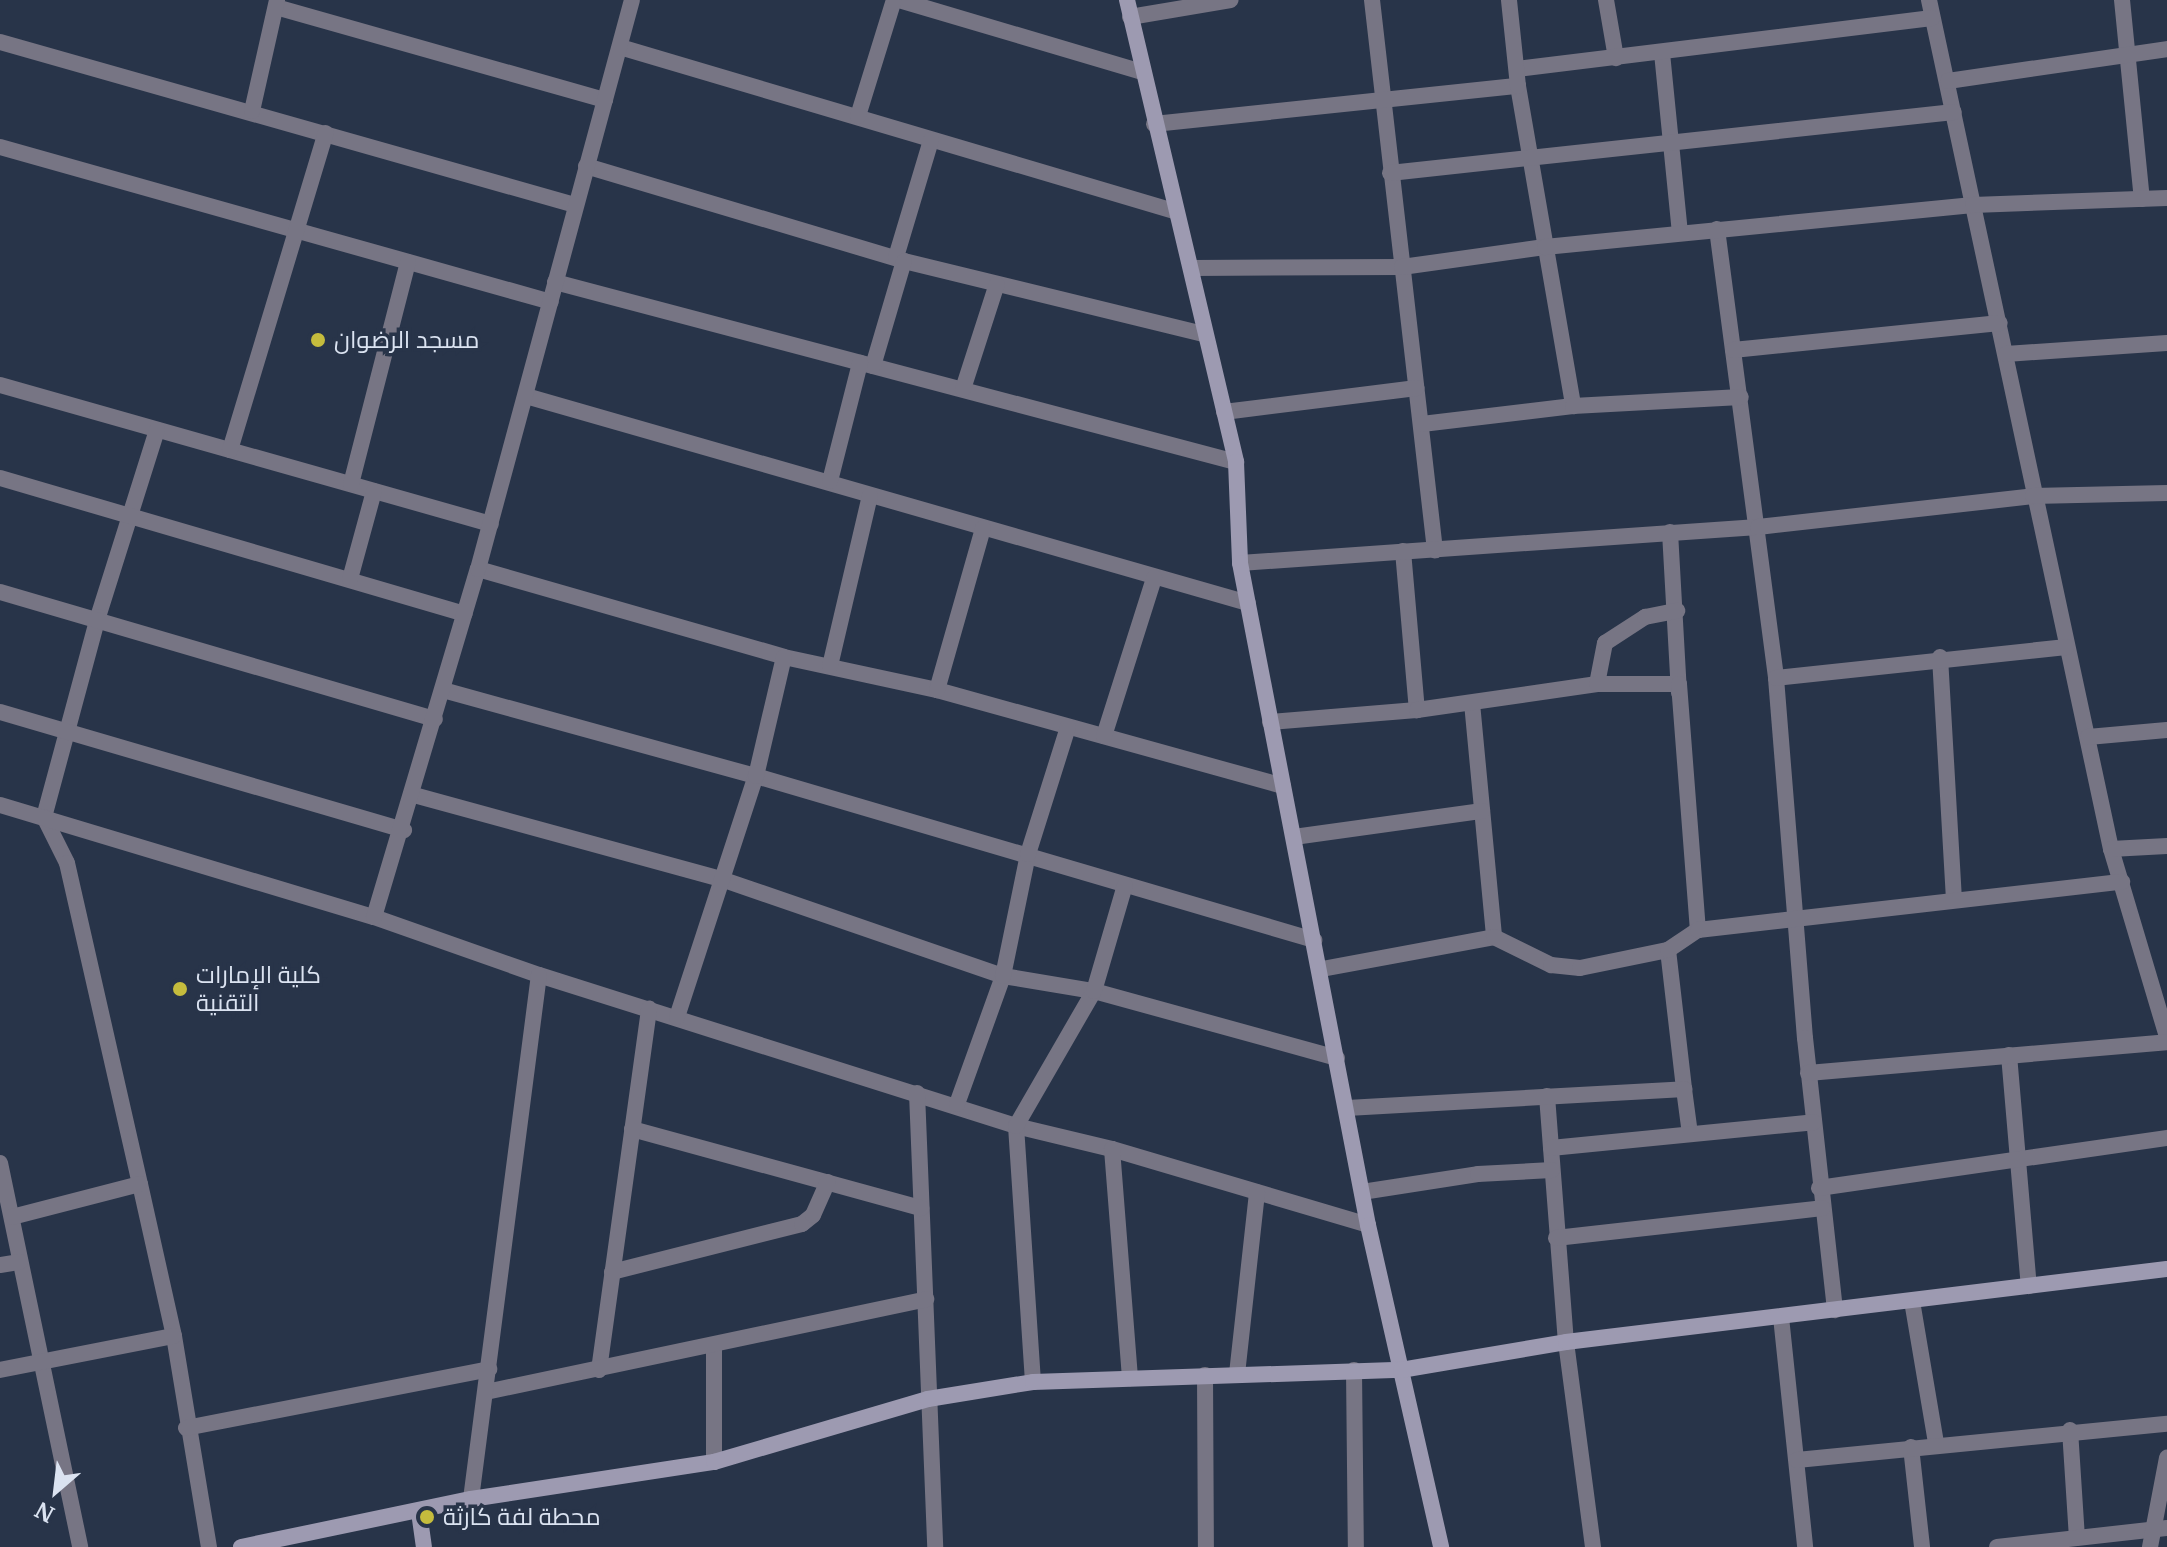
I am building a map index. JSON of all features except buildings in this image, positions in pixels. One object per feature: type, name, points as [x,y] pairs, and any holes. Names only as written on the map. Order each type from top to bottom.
[{"type":"street","points":[[374,917],[404,830],[491,524],[632,0]]},
{"type":"street","points":[[858,116],[897,0],[1142,72]]},
{"type":"street","points":[[1127,0],[1174,211],[1192,268],[1203,334],[1236,462],[1240,563],[1270,722],[1322,969],[1368,1225],[1441,1547]]},
{"type":"street","points":[[1130,17],[1231,0]]},
{"type":"street","points":[[1372,0],[1381,102],[1435,550]]},
{"type":"street","points":[[1509,0],[1518,78],[1573,406]]},
{"type":"street","points":[[1606,0],[1616,58]]},
{"type":"street","points":[[1808,1073],[2167,1040],[2159,974],[2111,849],[1929,0]]},
{"type":"street","points":[[2122,0],[2142,199]]},
{"type":"street","points":[[252,111],[277,4],[605,100]]},
{"type":"street","points":[[1154,124],[1381,102],[1616,58],[1932,18]]},
{"type":"street","points":[[1,47],[252,111],[575,205]]},
{"type":"street","points":[[620,47],[1174,211]]},
{"type":"street","points":[[1948,81],[2167,49]]},
{"type":"street","points":[[1662,53],[1680,233]]},
{"type":"street","points":[[1390,173],[1954,112]]},
{"type":"street","points":[[230,450],[299,231],[326,133]]},
{"type":"street","points":[[830,481],[900,259],[931,140]]},
{"type":"street","points":[[0,147],[551,302]]},
{"type":"street","points":[[586,166],[900,259],[1203,334]]},
{"type":"street","points":[[1192,268],[1402,267],[1545,247],[1973,205],[2167,198]]},
{"type":"street","points":[[1717,229],[1776,678],[1808,1073],[1835,1310]]},
{"type":"street","points":[[351,484],[408,262]]},
{"type":"street","points":[[555,282],[1236,462]]},
{"type":"street","points":[[963,389],[997,284]]},
{"type":"street","points":[[1733,350],[2000,323]]},
{"type":"street","points":[[2006,354],[2167,343]]},
{"type":"street","points":[[0,385],[491,524]]},
{"type":"street","points":[[1224,412],[1417,388]]},
{"type":"street","points":[[526,396],[1248,603]]},
{"type":"street","points":[[1422,424],[1573,406],[1741,397]]},
{"type":"street","points":[[157,430],[98,617],[44,817],[67,863],[140,1184],[174,1336],[186,1428],[209,1547]]},
{"type":"street","points":[[0,478],[465,614]]},
{"type":"street","points":[[350,579],[374,491]]},
{"type":"street","points":[[1240,563],[1758,527],[2033,496],[2167,493]]},
{"type":"street","points":[[830,666],[870,496]]},
{"type":"street","points":[[937,690],[983,528]]},
{"type":"street","points":[[1670,532],[1698,930]]},
{"type":"street","points":[[1403,551],[1417,710]]},
{"type":"street","points":[[478,569],[784,657],[937,690],[1283,786]]},
{"type":"street","points":[[1104,736],[1154,578]]},
{"type":"street","points":[[0,592],[98,617],[435,719]]},
{"type":"street","points":[[1597,684],[1605,643],[1645,617],[1677,611]]},
{"type":"street","points":[[1776,678],[1940,657],[2066,647]]},
{"type":"street","points":[[677,1017],[756,776],[784,657]]},
{"type":"street","points":[[1940,657],[1954,898]]},
{"type":"street","points":[[1270,722],[1417,710],[1597,684],[1679,684]]},
{"type":"street","points":[[443,690],[1028,854],[1314,940]]},
{"type":"street","points":[[1472,703],[1494,937]]},
{"type":"street","points":[[0,712],[404,830]]},
{"type":"street","points":[[957,1104],[1003,976],[1028,854],[1068,727]]},
{"type":"street","points":[[2088,737],[2167,730]]},
{"type":"street","points":[[414,795],[724,880],[1003,976],[1094,991],[1337,1058]]},
{"type":"street","points":[[0,805],[374,917],[539,975],[957,1104],[1016,1126],[1112,1149],[1368,1225]]},
{"type":"street","points":[[1294,837],[1482,811]]},
{"type":"street","points":[[2111,849],[2167,846]]},
{"type":"street","points":[[1322,969],[1494,937],[1551,965],[1580,968],[1668,950],[1698,930],[1954,898],[2122,882]]},
{"type":"street","points":[[1033,1382],[1016,1126],[1094,991],[1125,885]]},
{"type":"street","points":[[1668,950],[1690,1134]]},
{"type":"street","points":[[471,1499],[539,975]]},
{"type":"street","points":[[599,1370],[649,1008]]},
{"type":"street","points":[[2009,1055],[2029,1286]]},
{"type":"street","points":[[1347,1108],[1684,1089]]},
{"type":"street","points":[[917,1093],[935,1547]]},
{"type":"street","points":[[1547,1096],[1566,1342],[1593,1547]]},
{"type":"street","points":[[1551,1148],[1814,1122]]},
{"type":"street","points":[[632,1129],[921,1208]]},
{"type":"street","points":[[1819,1188],[2167,1138]]},
{"type":"street","points":[[1112,1149],[1130,1378]]},
{"type":"street","points":[[0,1163],[44,1360],[80,1547]]},
{"type":"street","points":[[1362,1192],[1478,1174],[1552,1170]]},
{"type":"street","points":[[612,1272],[802,1224],[813,1215],[828,1182]]},
{"type":"street","points":[[12,1217],[140,1184]]},
{"type":"street","points":[[1237,1374],[1257,1192]]},
{"type":"street","points":[[1556,1238],[1822,1208]]},
{"type":"street","points":[[0,1265],[20,1262]]},
{"type":"street","points":[[241,1547],[471,1499],[714,1462],[928,1399],[1033,1382],[1401,1370],[1566,1342],[2167,1269]]},
{"type":"street","points":[[486,1392],[714,1348],[926,1299]]},
{"type":"street","points":[[1912,1301],[1936,1443]]},
{"type":"street","points":[[1781,1317],[1805,1547]]},
{"type":"street","points":[[0,1370],[174,1336]]},
{"type":"street","points":[[714,1348],[714,1462]]},
{"type":"street","points":[[186,1428],[489,1369]]},
{"type":"street","points":[[1354,1370],[1356,1547]]},
{"type":"street","points":[[1205,1375],[1206,1547]]},
{"type":"street","points":[[1797,1460],[1936,1443],[2167,1424]]},
{"type":"street","points":[[2070,1430],[2077,1538]]},
{"type":"street","points":[[1911,1447],[1922,1547]]},
{"type":"street","points":[[1997,1547],[2077,1538],[2157,1535],[2167,1458]]},
{"type":"street","points":[[419,1512],[424,1547]]},
{"type":"place","name":"مسجد الرضوان","points":[[318,340]]},
{"type":"place","name":"كلية الإمارات التقنية","points":[[180,989]]},
{"type":"place","name":"محطة لفة كارثة","points":[[427,1517]]}]
